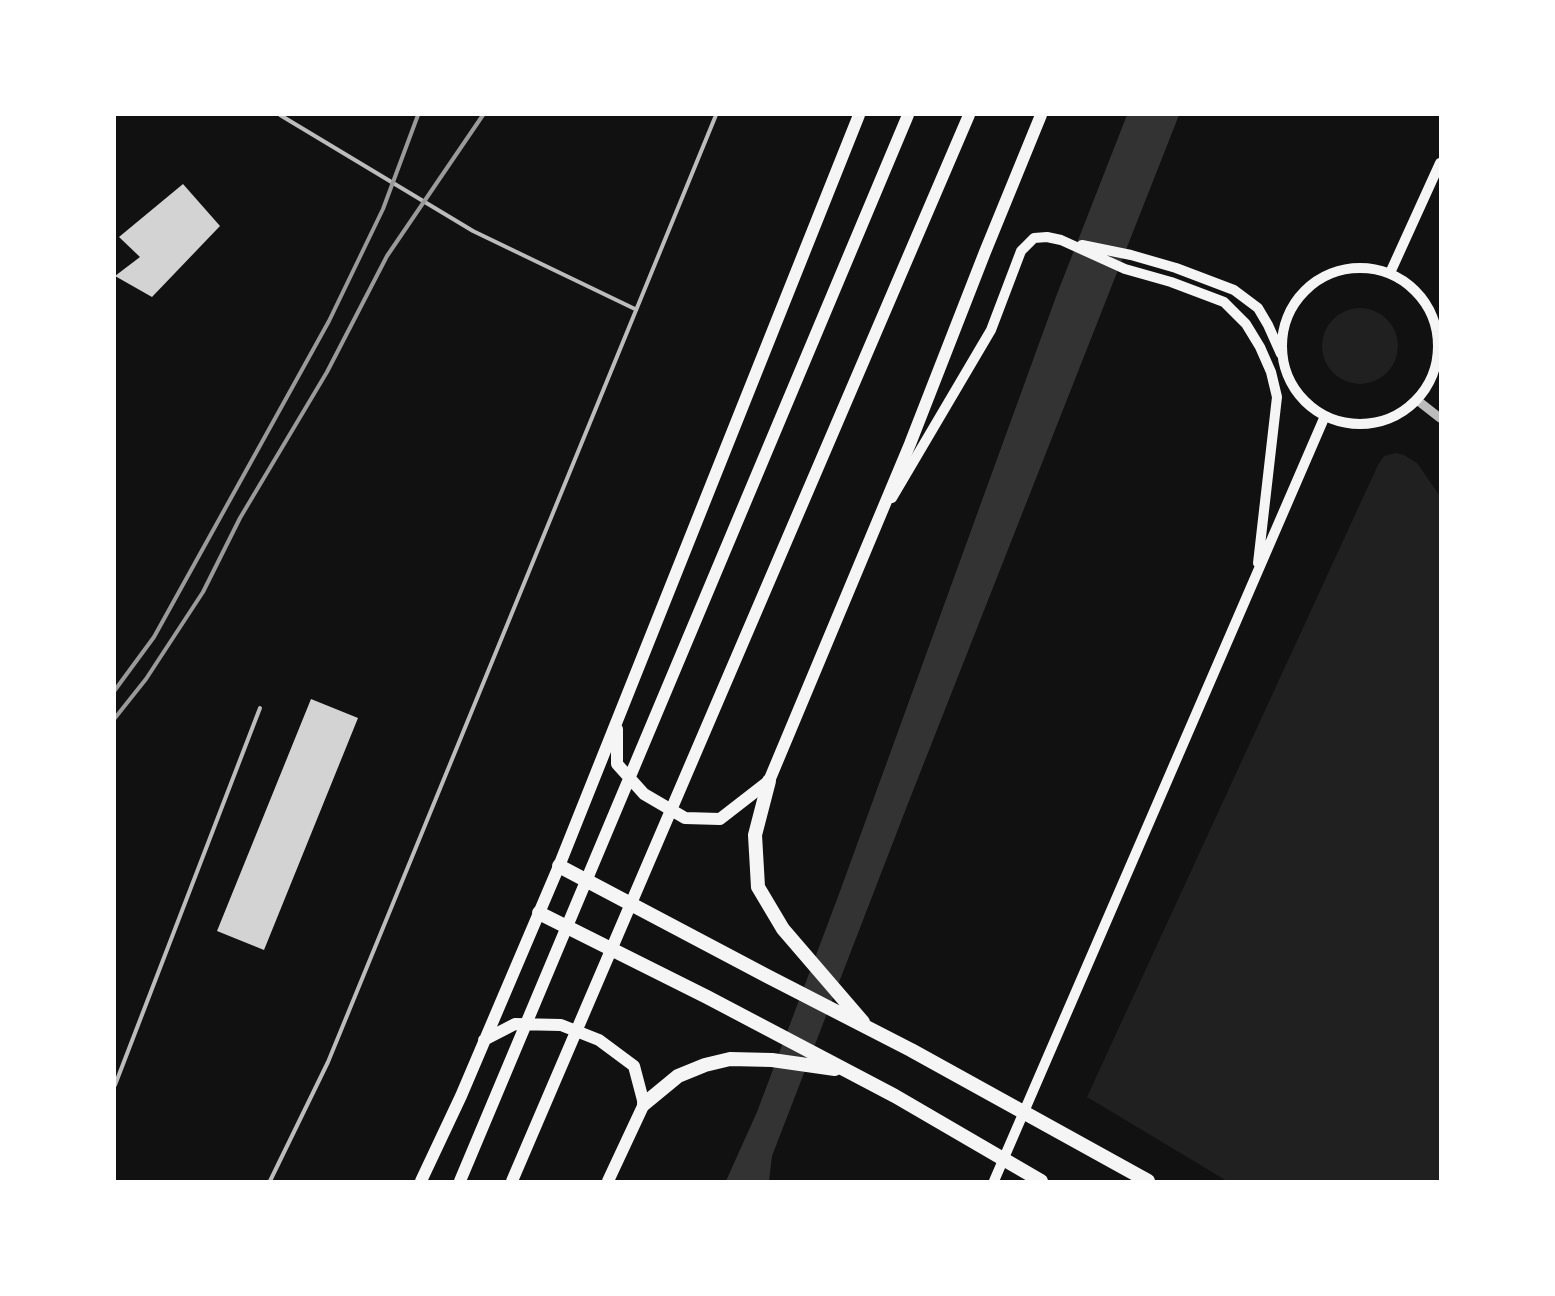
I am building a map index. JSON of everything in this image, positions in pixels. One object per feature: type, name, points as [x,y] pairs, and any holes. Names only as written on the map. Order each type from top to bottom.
[{"type":"highway","points":[[769,781],[755,835],[758,887],[783,929],[868,1028]]},
{"type":"highway","points":[[559,866],[766,976],[911,1050],[1148,1181]]},
{"type":"highway","points":[[539,913],[896,1096],[1041,1181]]},
{"type":"highway","points":[[644,1104],[678,1076],[705,1065],[730,1059],[772,1060],[846,1070]]},
{"type":"main road","points":[[421,1181],[559,866],[859,115]]},
{"type":"main road","points":[[460,1181],[908,115]]},
{"type":"main road","points":[[512,1181],[969,115]]},
{"type":"main road","points":[[617,722],[617,764],[644,794],[685,818],[720,819],[769,781],[910,444],[1041,115]]},
{"type":"main road","points":[[1390,273],[1440,163]]},
{"type":"main road","points":[[875,528],[991,330],[1021,251],[1034,238],[1047,237],[1131,255],[1212,280],[1234,290],[1258,308],[1268,325],[1282,357],[1289,381],[1304,402],[1325,416],[1349,424],[1374,423],[1398,415],[1417,400],[1430,382],[1437,361],[1438,340],[1434,319],[1423,300],[1408,284],[1390,273],[1362,267],[1334,272],[1309,286],[1287,314],[1282,332],[1282,357]]},
{"type":"main road","points":[[1061,240],[1125,269],[1171,282],[1224,302],[1246,324],[1260,347],[1271,372],[1277,396],[1256,574]]},
{"type":"main road","points":[[994,1181],[1325,416]]},
{"type":"main road","points":[[484,1040],[515,1024],[561,1026],[599,1040],[634,1066],[644,1104],[608,1181]]},
{"type":"street","points":[[1417,400],[1440,418]]},
{"type":"lane","points":[[280,115],[473,231],[635,309]]},
{"type":"lane","points":[[270,1181],[328,1062],[716,115]]},
{"type":"lane","points":[[115,1085],[260,708]]},
{"type":"shaded area","points":[[1127,115],[1179,115],[907,806],[772,1156],[769,1181],[726,1181],[757,1112],[839,894],[1057,294]]},
{"type":"shaded area","points":[[1360,308],[1374,311],[1387,319],[1395,332],[1398,346],[1395,360],[1387,373],[1374,381],[1360,384],[1346,381],[1333,373],[1325,360],[1322,346],[1325,332],[1333,319],[1346,311]]},
{"type":"shaded area","points":[[1396,453],[1404,455],[1417,463],[1440,496],[1440,1181],[1227,1181],[1087,1097],[1378,465],[1384,456]]},
{"type":"building","points":[[183,184],[220,226],[152,297],[115,276],[140,257],[119,237]]},
{"type":"building","points":[[311,699],[358,718],[264,950],[217,931]]},
{"type":"railway","points":[[115,690],[154,637],[329,321],[383,209],[418,115]]},
{"type":"railway","points":[[115,718],[146,679],[203,592],[240,518],[327,372],[387,256],[483,115]]}]
